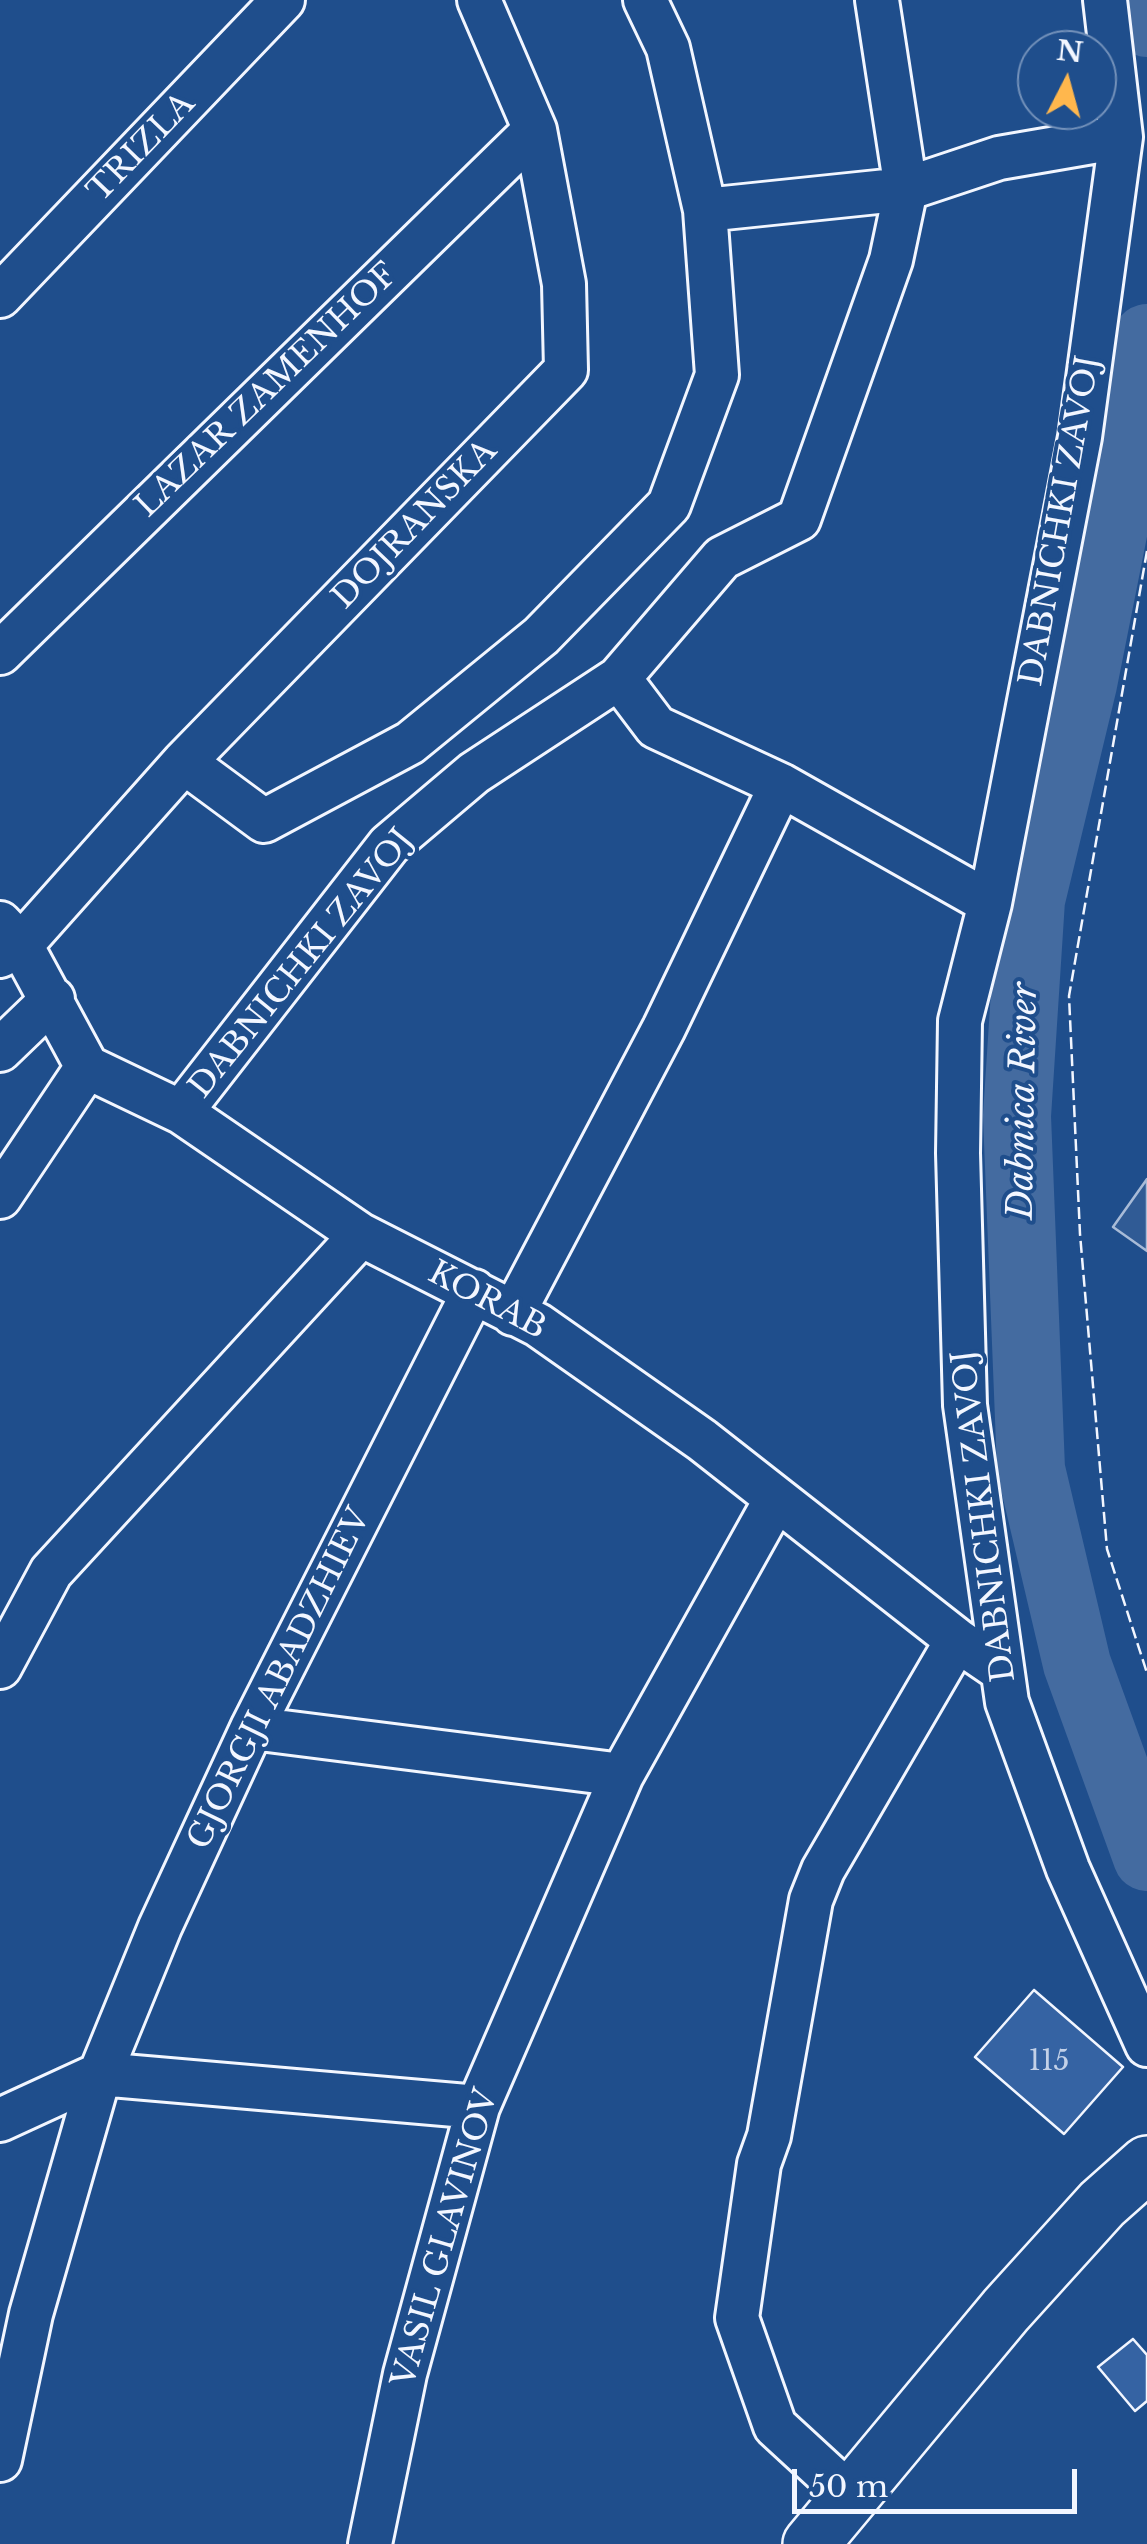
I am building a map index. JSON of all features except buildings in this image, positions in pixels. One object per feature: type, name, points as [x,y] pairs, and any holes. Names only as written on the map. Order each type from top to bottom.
[{"type":"main road","points":[[811,2544],[1006,2310],[1102,2204],[1147,2164]]},
{"type":"street","name":"TRIZLA","points":[[0,296],[283,0]]},
{"type":"street","name":"DOJRANSKA","points":[[7,941],[566,370],[564,284],[535,130],[479,0]]},
{"type":"street","points":[[184,762],[264,822],[410,742],[540,636],[669,505],[717,375],[705,210],[668,48],[645,0]]},
{"type":"street","name":"DABNICHKI ZAVOJ","points":[[182,1112],[389,845],[474,773],[619,678],[722,558],[799,519],[890,260],[906,189],[877,0]]},
{"type":"street","name":"DABNICHKI ZAVOJ","points":[[1105,0],[1121,137],[1080,437],[990,903],[960,1020],[958,1153],[965,1404],[1007,1702],[1068,1869],[1147,2046]]},
{"type":"street","name":"LAZAR ZAMENHOF","points":[[0,653],[535,130]]},
{"type":"street","points":[[705,210],[906,189],[1000,158],[1121,137]]},
{"type":"street","points":[[619,678],[656,727],[781,786],[990,903]]},
{"type":"street","points":[[513,1314],[664,1028],[781,786]]},
{"type":"street","points":[[0,1197],[88,1068],[53,999],[7,941]]},
{"type":"street","points":[[0,1050],[53,999]]},
{"type":"street","name":"KORAB","points":[[88,1068],[182,1112],[361,1235],[538,1325],[656,1407],[1001,1670]]},
{"type":"street","points":[[0,1666],[51,1572],[361,1235]]},
{"type":"street","name":"GJORGJI ABADZHIEV","points":[[0,2460],[31,2314],[100,2074],[160,1927],[252,1728],[474,1291]]},
{"type":"street","name":"VASIL GLAVINOV","points":[[370,2544],[405,2374],[478,2107],[622,1775],[776,1498]]},
{"type":"street","points":[[850,2496],[775,2426],[736,2318],[760,2164],[811,1900],[823,1870],[957,1640]]},
{"type":"street","points":[[252,1728],[622,1775]]},
{"type":"street","points":[[0,2120],[100,2074],[478,2107]]},
{"type":"shaded area","points":[[1147,1179],[1147,1251],[1113,1227]]},
{"type":"waterway","name":"Dabnica River","points":[[1143,0],[1147,23]]},
{"type":"waterway","name":"Dabnica River","points":[[1147,338],[1138,408],[1083,684],[1031,900],[1017,1116],[1031,1469],[1077,1664],[1147,1857]]},
{"type":"fence","points":[[1147,551],[1069,996],[1080,1234],[1107,1549],[1147,1673]]}]
